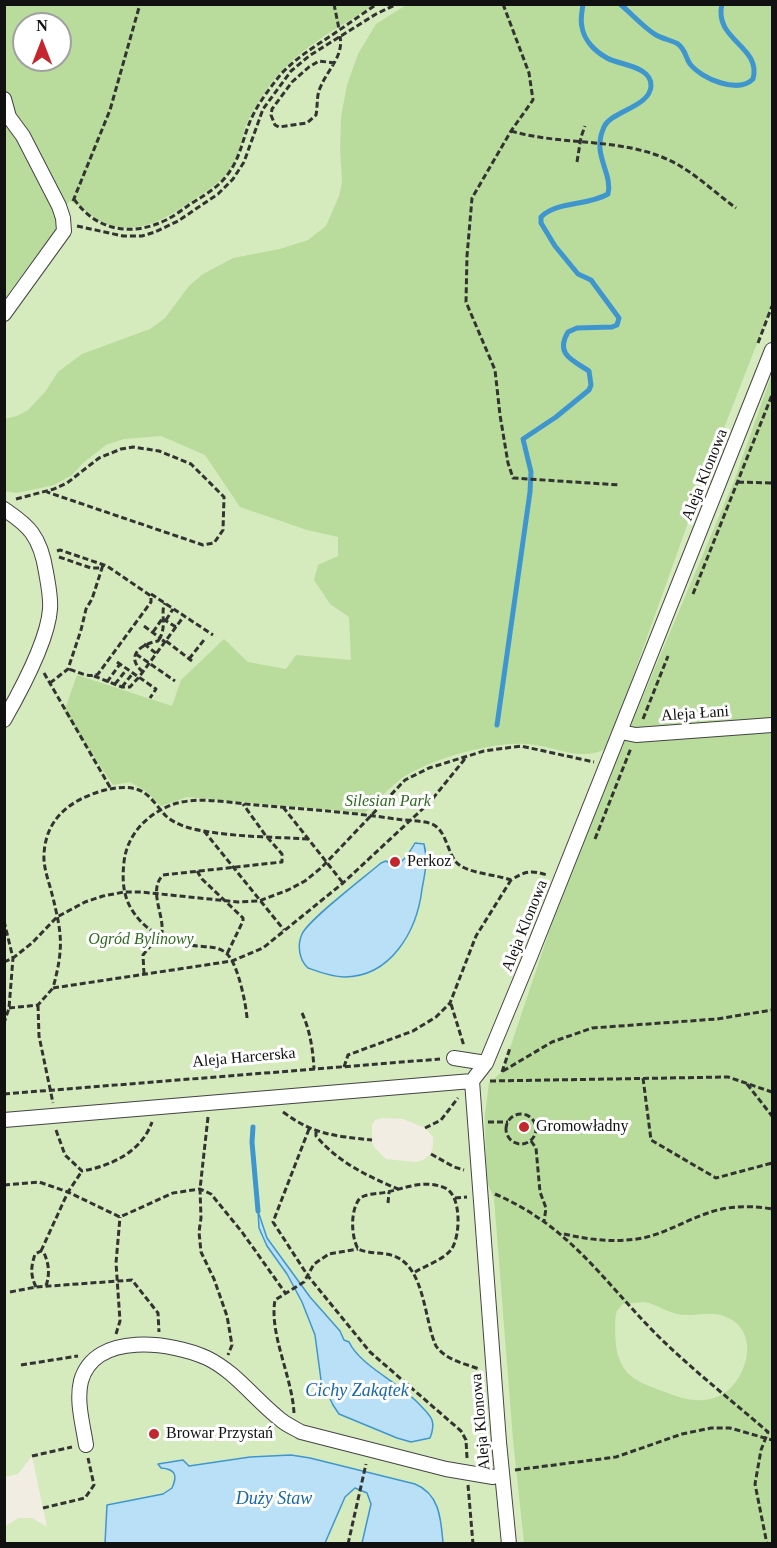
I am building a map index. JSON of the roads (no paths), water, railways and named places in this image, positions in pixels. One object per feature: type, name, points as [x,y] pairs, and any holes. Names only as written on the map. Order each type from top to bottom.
[{"type":"street","points":[[4,99],[9,117],[23,136],[63,224],[4,314]]},
{"type":"street","name":"Aleja Klonowa","points":[[509,1544],[472,1081],[621,732],[772,350]]},
{"type":"street","points":[[4,720],[21,691],[34,660],[50,609],[48,582],[41,549],[33,534],[8,504]]},
{"type":"street","name":"Aleja Łani","points":[[621,732],[636,735],[772,725]]},
{"type":"street","points":[[454,1058],[479,1062]]},
{"type":"street","points":[[4,1120],[472,1081]]},
{"type":"street","points":[[86,1445],[80,1396],[81,1381],[87,1368],[97,1357],[109,1350],[135,1345],[174,1348],[207,1358],[252,1392],[281,1420],[301,1432],[446,1469],[493,1477],[502,1474]]},
{"type":"water","name":"Perkoz","points":[[415,843],[424,844],[425,872],[414,920],[399,949],[375,969],[361,975],[339,977],[308,968],[301,957],[299,947],[300,938],[307,927],[326,908],[381,863],[386,861],[395,866],[401,862]]},
{"type":"water","name":"Cichy Zakątek","points":[[258,1211],[267,1238],[310,1297],[340,1331],[344,1340],[349,1342],[362,1359],[413,1398],[429,1414],[433,1425],[430,1438],[411,1442],[339,1414],[321,1380],[315,1335],[302,1302],[287,1274],[267,1246],[259,1228]]},
{"type":"water","name":"Duży Staw","points":[[291,1455],[415,1484],[423,1488],[430,1494],[438,1509],[443,1543],[362,1543],[371,1504],[367,1493],[355,1488],[345,1497],[325,1543],[105,1543],[107,1505],[163,1494],[172,1488],[175,1480],[174,1474],[172,1471],[161,1468],[158,1464],[183,1460],[189,1466],[250,1457]]},
{"type":"waterway","points":[[497,725],[530,492],[531,472],[523,439],[556,417],[589,390],[591,385],[589,371],[571,360],[564,351],[564,340],[568,332],[577,328],[612,327],[617,325],[619,318],[591,280],[578,274],[555,246],[541,223],[541,217],[555,208],[600,198],[608,194],[608,178],[600,146],[604,127],[614,117],[644,99],[651,86],[650,79],[641,70],[607,58],[591,46],[581,24],[583,4]]},
{"type":"waterway","points":[[620,4],[651,32],[678,44],[690,64],[703,75],[720,83],[739,85],[753,79],[754,68],[751,58],[724,26],[721,16],[722,4]]},
{"type":"waterway","points":[[253,1127],[252,1142],[258,1211]]},
{"type":"place","name":"Perkoz","points":[[395,862]]},
{"type":"place","name":"Gromowładny","points":[[524,1127]]},
{"type":"place","name":"Browar Przystań","points":[[154,1434]]},
{"type":"park label","name":"Silesian Park","points":[[388,802]]},
{"type":"park label","name":"Ogród Bylinowy","points":[[141,940]]}]
